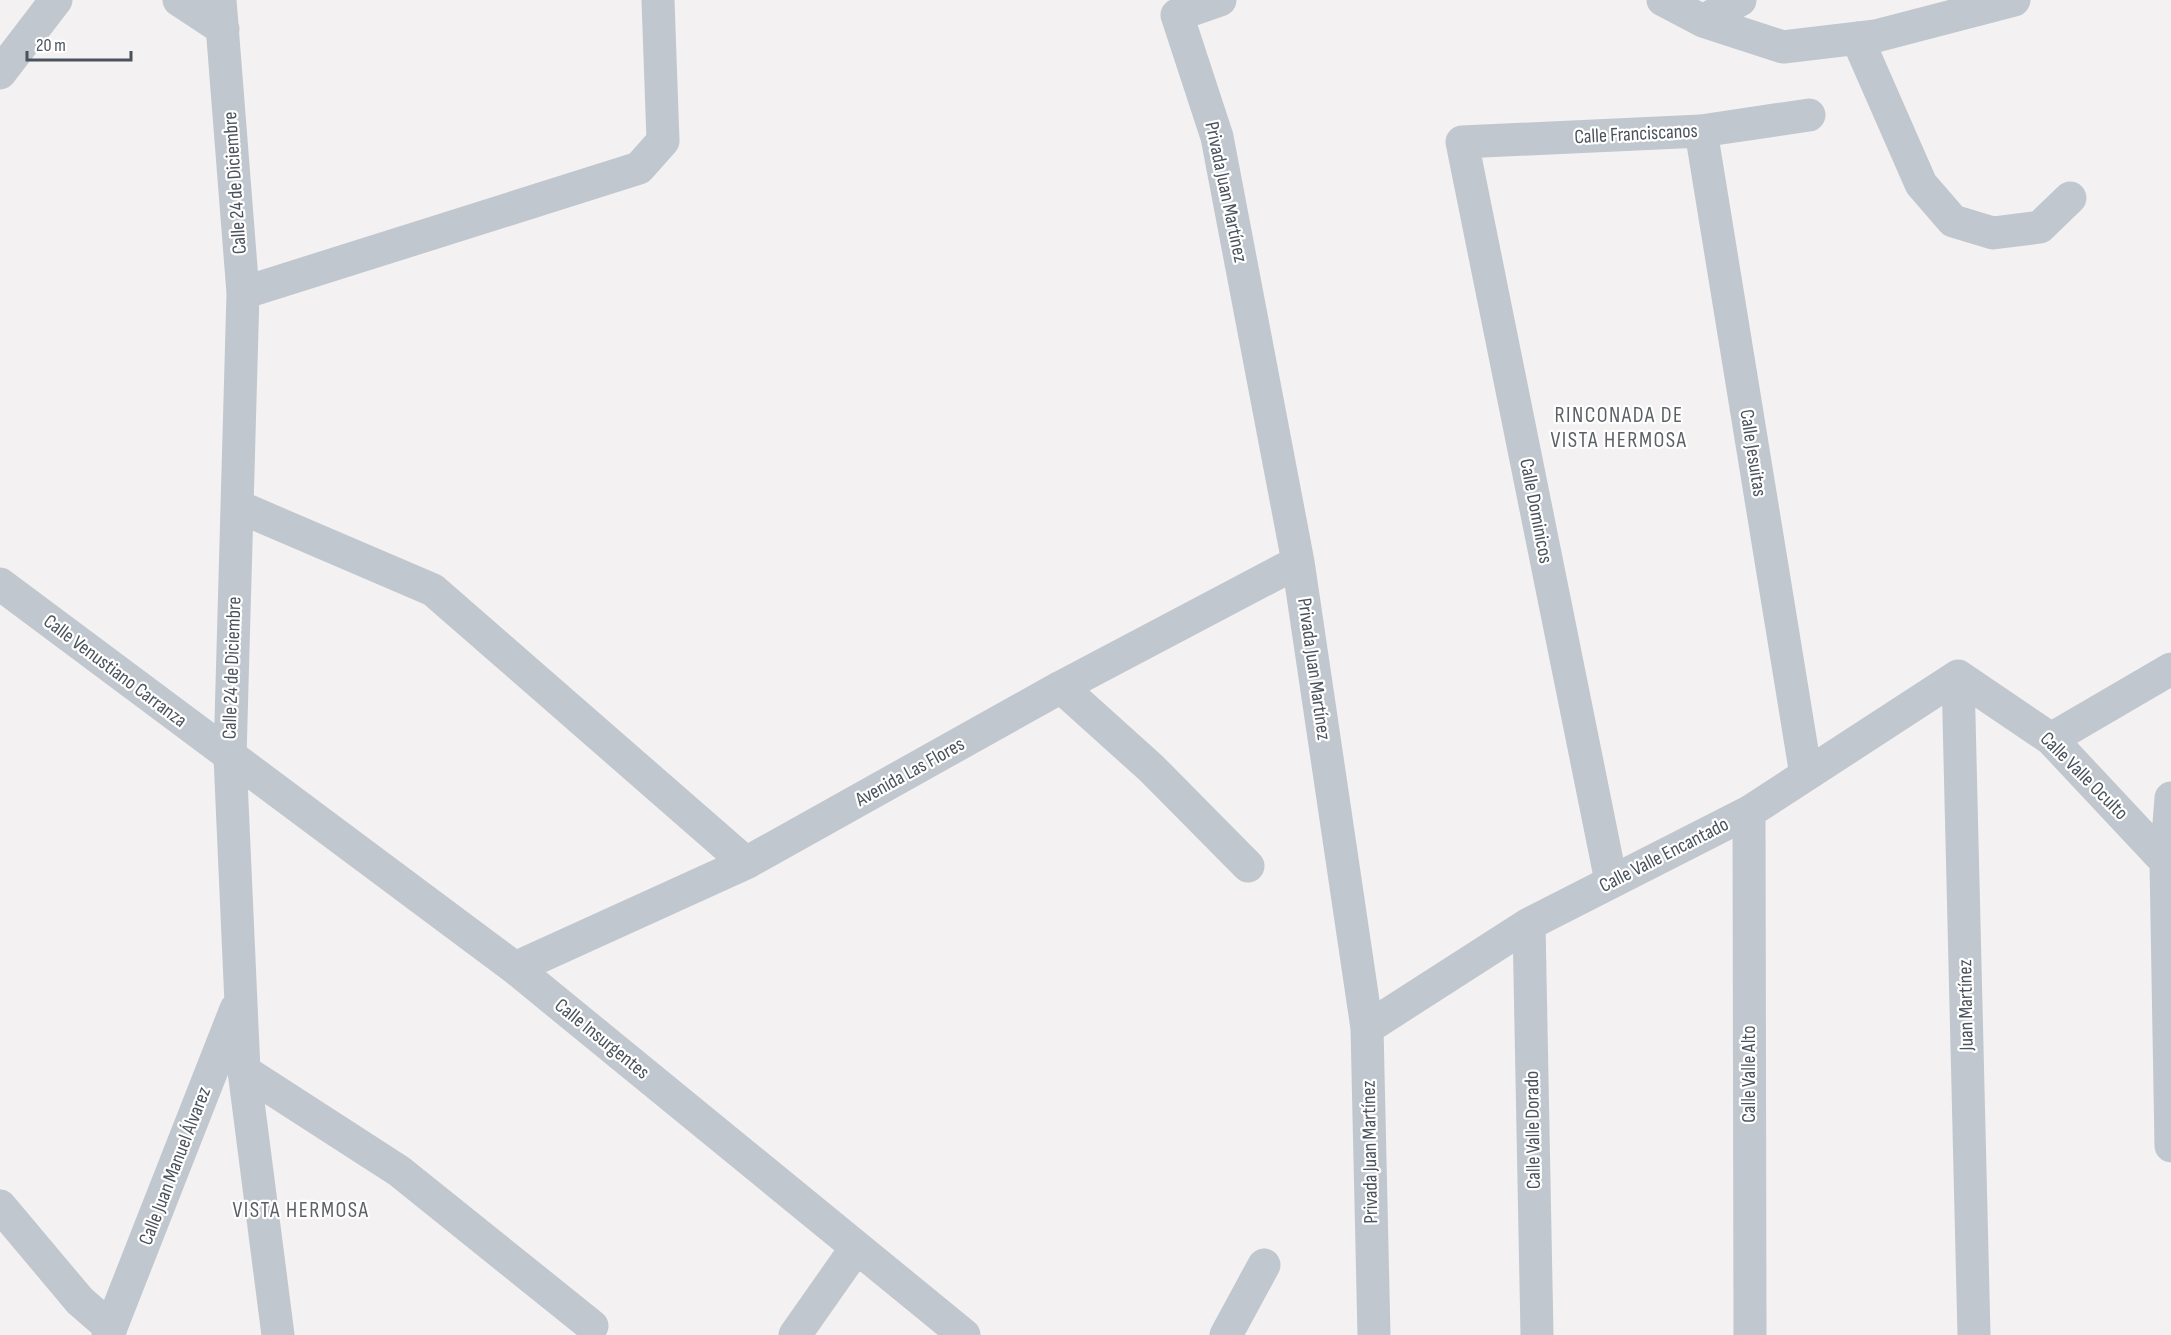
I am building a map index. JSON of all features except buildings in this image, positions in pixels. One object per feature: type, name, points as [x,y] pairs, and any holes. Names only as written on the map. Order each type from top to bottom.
[{"type":"street","points":[[0,73],[56,0]]},
{"type":"street","points":[[179,0],[221,14]]},
{"type":"street","points":[[243,293],[639,168],[663,141],[658,0]]},
{"type":"street","points":[[1663,0],[1703,21],[1783,47],[1876,36],[2014,0]]},
{"type":"street","points":[[1703,21],[1740,0]]},
{"type":"street","name":"Privada Juan Martínez","points":[[1191,4],[1298,562],[1367,1028],[1374,1335]]},
{"type":"street","name":"Calle 24 de Diciembre","points":[[221,14],[243,293],[230,757],[244,1071],[278,1335]]},
{"type":"street","points":[[1857,38],[1921,184],[1953,221],[1992,233],[2040,227],[2070,198]]},
{"type":"street","name":"Calle Franciscanos","points":[[1462,142],[1701,131],[1809,115]]},
{"type":"street","name":"Calle Jesuitas","points":[[1701,131],[1806,775]]},
{"type":"street","name":"Calle Dominicos","points":[[1462,142],[1611,881]]},
{"type":"street","points":[[237,506],[433,591],[746,863]]},
{"type":"street","name":"Avenida Las Flores","points":[[515,968],[746,863],[1060,687],[1298,562]]},
{"type":"street","name":"Calle Venustiano Carranza","points":[[0,584],[230,757]]},
{"type":"street","points":[[2051,738],[2171,669]]},
{"type":"street","name":"Calle Valle Encantado","points":[[1367,1028],[1529,924],[1749,812],[1958,676]]},
{"type":"street","name":"Calle Valle Oculto","points":[[1958,676],[2051,738],[2168,865]]},
{"type":"street","name":"Juan Martínez","points":[[1958,676],[1974,1335]]},
{"type":"street","points":[[1060,687],[1151,768],[1248,866]]},
{"type":"street","name":"Calle Insurgentes","points":[[230,757],[515,968],[964,1335]]},
{"type":"street","points":[[2171,798],[2168,865],[2171,1146]]},
{"type":"street","name":"Calle Valle Alto","points":[[1749,812],[1750,1335]]},
{"type":"street","name":"Calle Valle Dorado","points":[[1529,924],[1537,1335]]},
{"type":"street","name":"Calle Juan Manuel Álvarez","points":[[110,1331],[241,996]]},
{"type":"street","points":[[244,1071],[399,1171],[592,1326]]},
{"type":"street","points":[[0,1206],[80,1301],[110,1331]]},
{"type":"street","points":[[795,1335],[856,1248]]},
{"type":"street","points":[[1226,1335],[1264,1265]]},
{"type":"district","name":"RINCONADA DE VISTA HERMOSA","points":[[1619,428]]},
{"type":"district","name":"VISTA HERMOSA","points":[[301,1210]]}]
